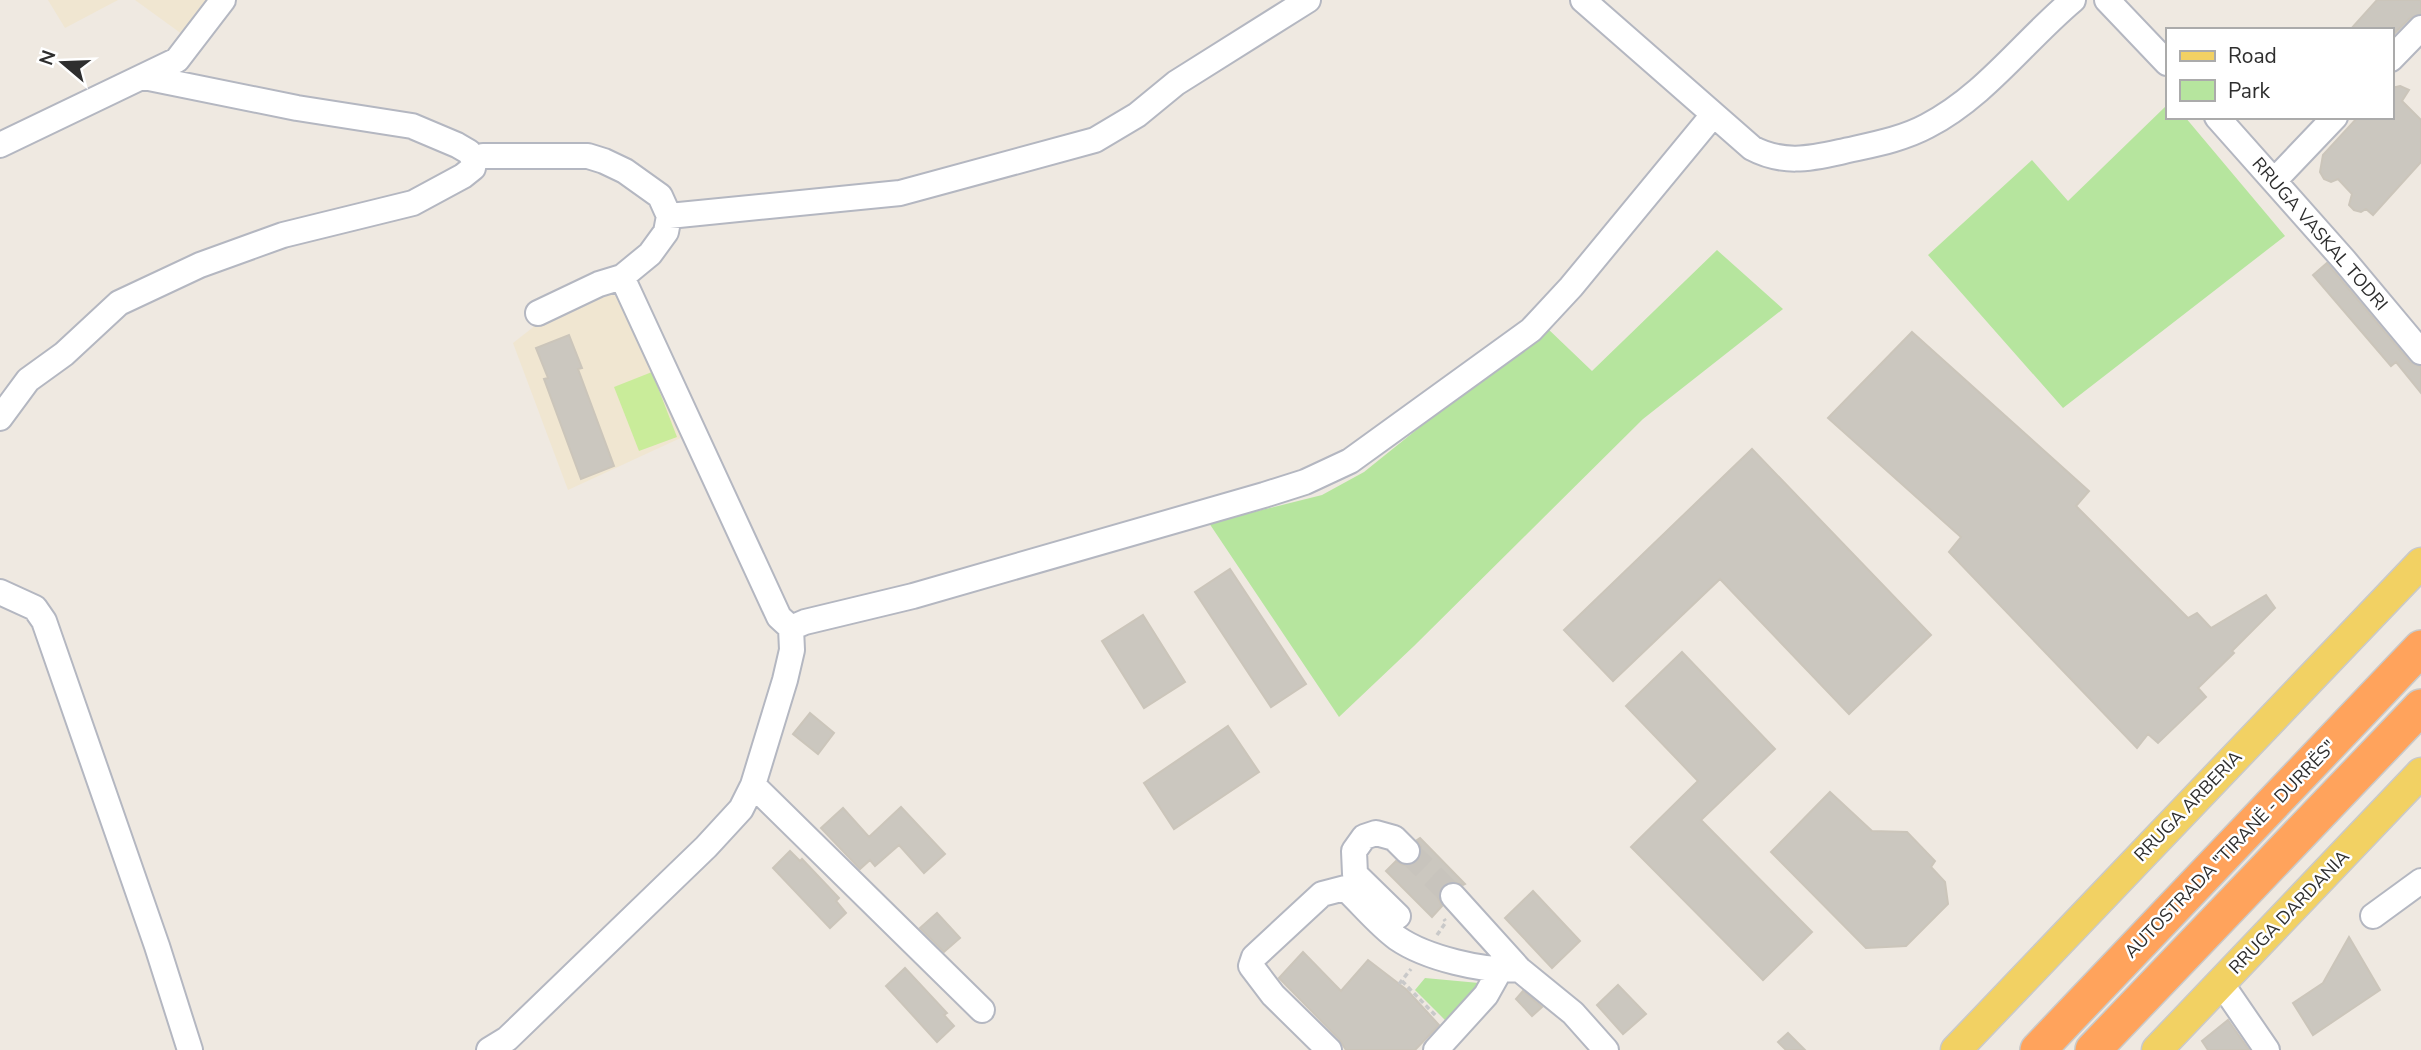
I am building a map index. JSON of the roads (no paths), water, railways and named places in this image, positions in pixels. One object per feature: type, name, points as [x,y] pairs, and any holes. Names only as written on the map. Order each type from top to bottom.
[{"type":"highway","name":"AUTOSTRADA \"TIRANË - DURRËS\"","points":[[2038,1050],[2421,648]]},
{"type":"highway","points":[[2093,1050],[2421,707]]},
{"type":"main road","name":"RRUGA ARBERIA","points":[[1956,1050],[2421,562]]},
{"type":"main road","name":"RRUGA DARDANIA","points":[[2169,1045],[2221,983],[2421,774]]},
{"type":"street","points":[[0,145],[177,60],[223,0]]},
{"type":"street","points":[[669,216],[900,193],[1095,140],[1137,115],[1175,83],[1308,0]]},
{"type":"street","points":[[1583,0],[1752,148],[1766,156],[1779,159],[1817,157],[1899,137],[1928,125],[1977,92],[2073,0]]},
{"type":"street","points":[[2107,0],[2166,62]]},
{"type":"street","points":[[2393,57],[2421,28]]},
{"type":"street","points":[[0,418],[28,380],[64,354],[119,303],[200,265],[283,235],[413,203],[463,176],[472,168],[474,160],[469,152],[412,126],[297,108],[144,77]]},
{"type":"street","points":[[791,628],[805,622],[913,596],[1264,495],[1305,482],[1350,461],[1531,330],[1571,287],[1713,115]]},
{"type":"street","name":"RRUGA VASKAL TODRI","points":[[2219,119],[2344,260],[2421,352]]},
{"type":"street","points":[[2274,181],[2333,119]]},
{"type":"street","points":[[474,160],[483,156],[596,158],[625,170],[643,182],[660,196],[669,216],[666,232],[650,254],[622,277],[598,284],[538,313]]},
{"type":"street","points":[[489,1050],[507,1039],[706,847],[741,809],[753,785],[792,650],[791,628],[779,617],[622,277]]},
{"type":"street","points":[[0,592],[35,608],[44,621],[190,1050]]},
{"type":"street","points":[[753,785],[982,1010]]},
{"type":"street","points":[[1407,851],[1394,838],[1376,833],[1364,837],[1354,851],[1355,874],[1420,936],[1509,970],[1573,1013],[1606,1050]]},
{"type":"street","points":[[2373,916],[2421,881]]},
{"type":"street","points":[[1329,1050],[1273,995],[1251,966],[1254,957],[1322,894],[1345,888],[1398,938],[1432,955],[1509,970]]},
{"type":"street","points":[[1453,896],[1509,970]]},
{"type":"street","points":[[1444,1041],[1509,970]]},
{"type":"street","points":[[2221,983],[2267,1050]]},
{"type":"tunnel","points":[[1407,851],[1453,896]]}]
